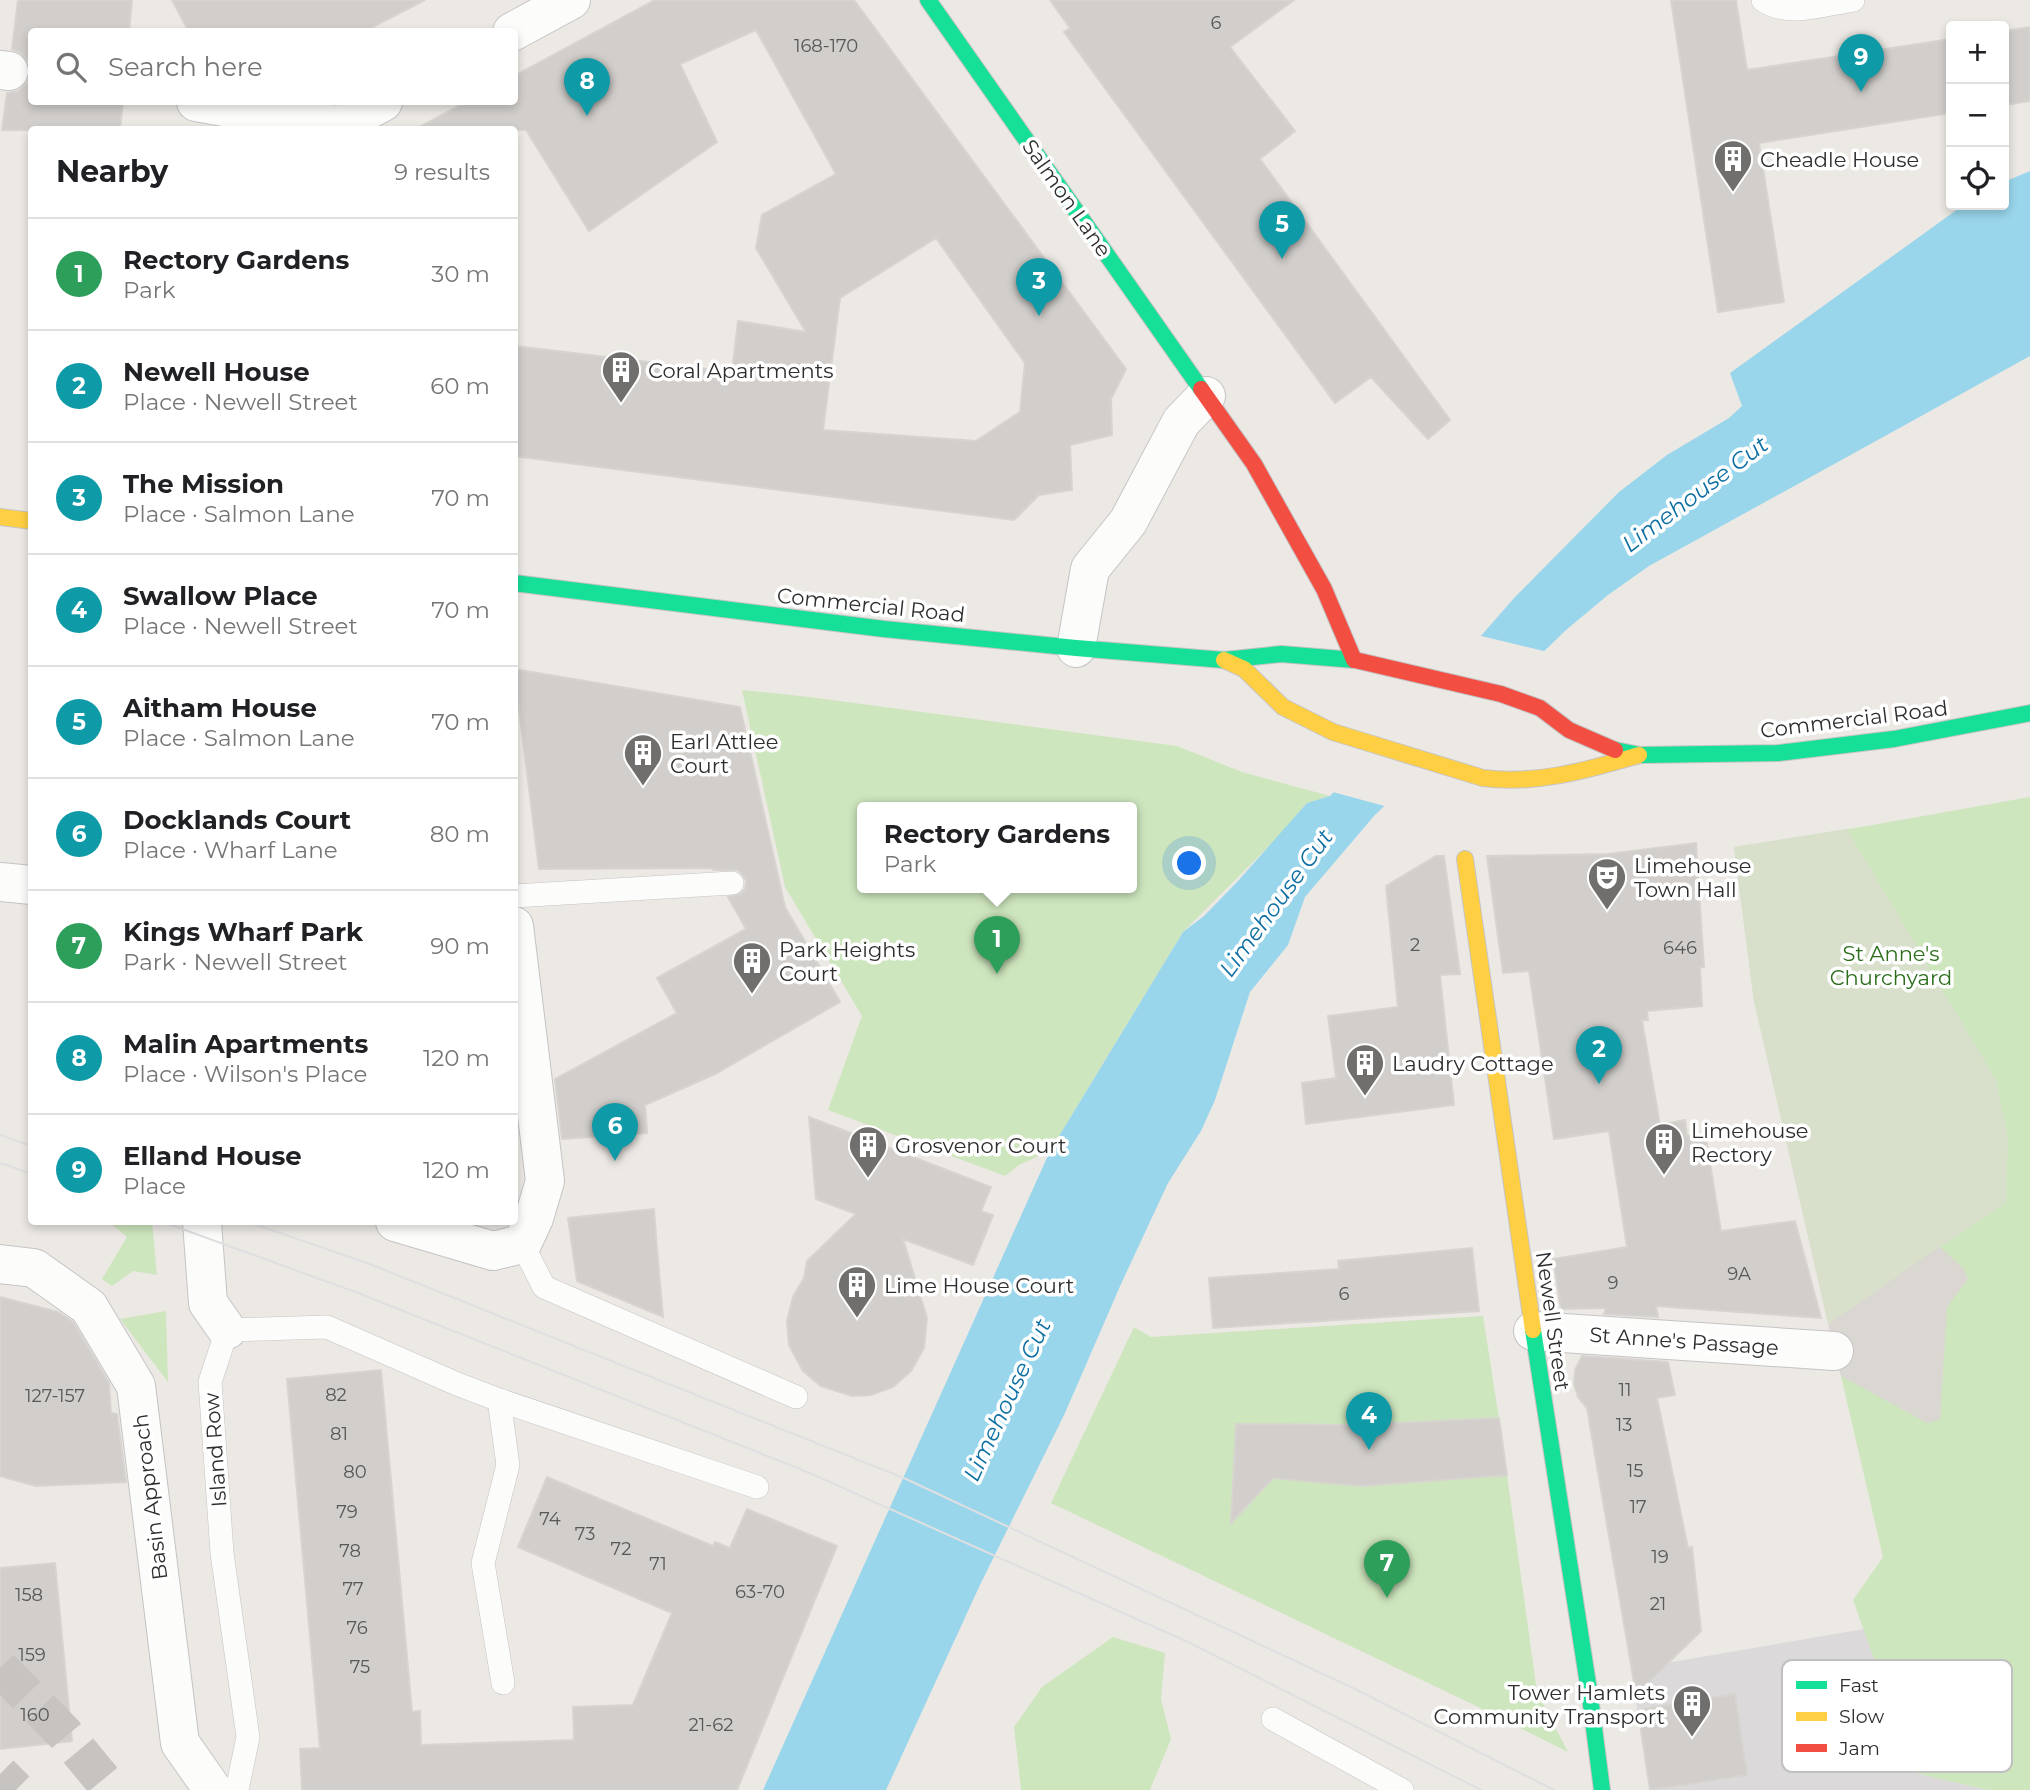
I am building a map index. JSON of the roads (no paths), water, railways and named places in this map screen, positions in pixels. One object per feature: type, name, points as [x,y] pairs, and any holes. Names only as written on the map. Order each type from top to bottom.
[{"type":"main road","name":"Salmon Lane","points":[[928,0],[1254,464],[1324,589],[1354,660]]},
{"type":"main road","points":[[0,516],[28,520]]},
{"type":"main road","name":"Commercial Road","points":[[518,583],[884,629],[1076,648],[1224,660],[1281,654],[1354,660],[1501,694],[1540,708],[1569,730],[1607,748],[1640,755],[1778,753],[1894,739],[2030,713]]},
{"type":"main road","name":"Commercial Road","points":[[1224,660],[1244,669],[1283,707],[1333,732],[1483,778],[1505,782],[1550,780],[1640,755]]},
{"type":"main road","name":"Newell Street","points":[[1465,859],[1602,1790]]},
{"type":"street","points":[[518,29],[571,0]]},
{"type":"street","points":[[212,105],[340,125],[377,105]]},
{"type":"street","points":[[1076,648],[1090,569],[1128,522],[1181,422],[1206,396]]},
{"type":"street","points":[[0,881],[28,884]]},
{"type":"street","points":[[405,1225],[493,1251],[522,1244],[534,1218],[545,1181],[518,959]]},
{"type":"street","points":[[202,1225],[208,1303],[227,1330]]},
{"type":"street","name":"Basin Approach","points":[[0,1264],[34,1268],[89,1307],[136,1386],[180,1744],[213,1790]]},
{"type":"street","name":"St Anne's Passage","points":[[1533,1331],[1835,1351]]},
{"type":"lane","points":[[1763,0],[1773,8],[1793,9],[1853,0]]},
{"type":"lane","points":[[518,896],[732,883]]},
{"type":"lane","points":[[522,1244],[544,1287],[796,1397]]},
{"type":"lane","points":[[227,1330],[327,1327],[499,1400],[757,1487]]},
{"type":"lane","name":"Island Row","points":[[227,1330],[210,1382],[228,1602],[248,1737],[237,1790]]},
{"type":"lane","points":[[499,1400],[508,1465],[483,1563],[503,1683]]},
{"type":"lane","points":[[1273,1719],[1402,1790]]},
{"type":"water","name":"Limehouse Cut","points":[[2030,171],[2030,356],[1649,566],[1566,630],[1374,816],[1305,897],[1288,945],[1250,992],[1215,1100],[1201,1131],[1168,1183],[1065,1413],[979,1587],[886,1790],[763,1790],[1050,1151],[1183,932],[1204,916],[1238,881],[1307,803],[1330,796],[1515,597],[1619,492],[1667,455],[1729,418],[1742,406],[1730,373],[1957,210],[2009,210],[2009,180]]},
{"type":"tunnel","points":[[0,1668],[64,1733],[111,1790]]},
{"type":"tunnel","points":[[0,1774],[16,1790]]},
{"type":"tram line","points":[[0,1135],[28,1145]]},
{"type":"tram line","points":[[0,1163],[28,1173]]},
{"type":"tram line","points":[[171,1225],[358,1293],[805,1471],[1188,1642],[1481,1790]]},
{"type":"tram line","points":[[257,1225],[367,1263],[906,1479],[1353,1688],[1554,1790]]},
{"type":"place","name":"Elland House","points":[[1861,92]]},
{"type":"place","name":"Malin Apartments","points":[[587,116]]},
{"type":"place","name":"Cheadle House","points":[[1733,193]]},
{"type":"place","name":"Aitham House","points":[[1282,259]]},
{"type":"place","name":"The Mission","points":[[1039,316]]},
{"type":"place","name":"Coral Apartments","points":[[621,404]]},
{"type":"place","name":"Earl Attlee Court","points":[[643,787]]},
{"type":"place","name":"Limehouse Town Hall","points":[[1607,911]]},
{"type":"place","name":"Rectory Gardens","points":[[997,974]]},
{"type":"place","name":"Park Heights Court","points":[[752,995]]},
{"type":"place","name":"Newell House","points":[[1599,1084]]},
{"type":"place","name":"Laudry Cottage","points":[[1365,1097]]},
{"type":"place","name":"Docklands Court","points":[[615,1161]]},
{"type":"place","name":"Limehouse Rectory","points":[[1664,1176]]},
{"type":"place","name":"Grosvenor Court","points":[[868,1179]]},
{"type":"place","name":"Lime House Court","points":[[857,1319]]},
{"type":"place","name":"Swallow Place","points":[[1369,1450]]},
{"type":"place","name":"Kings Wharf Park","points":[[1387,1598]]},
{"type":"place","name":"Tower Hamlets Community Transport","points":[[1692,1738]]},
{"type":"park label","name":"St Anne's Churchyard","points":[[1891,965]]}]
